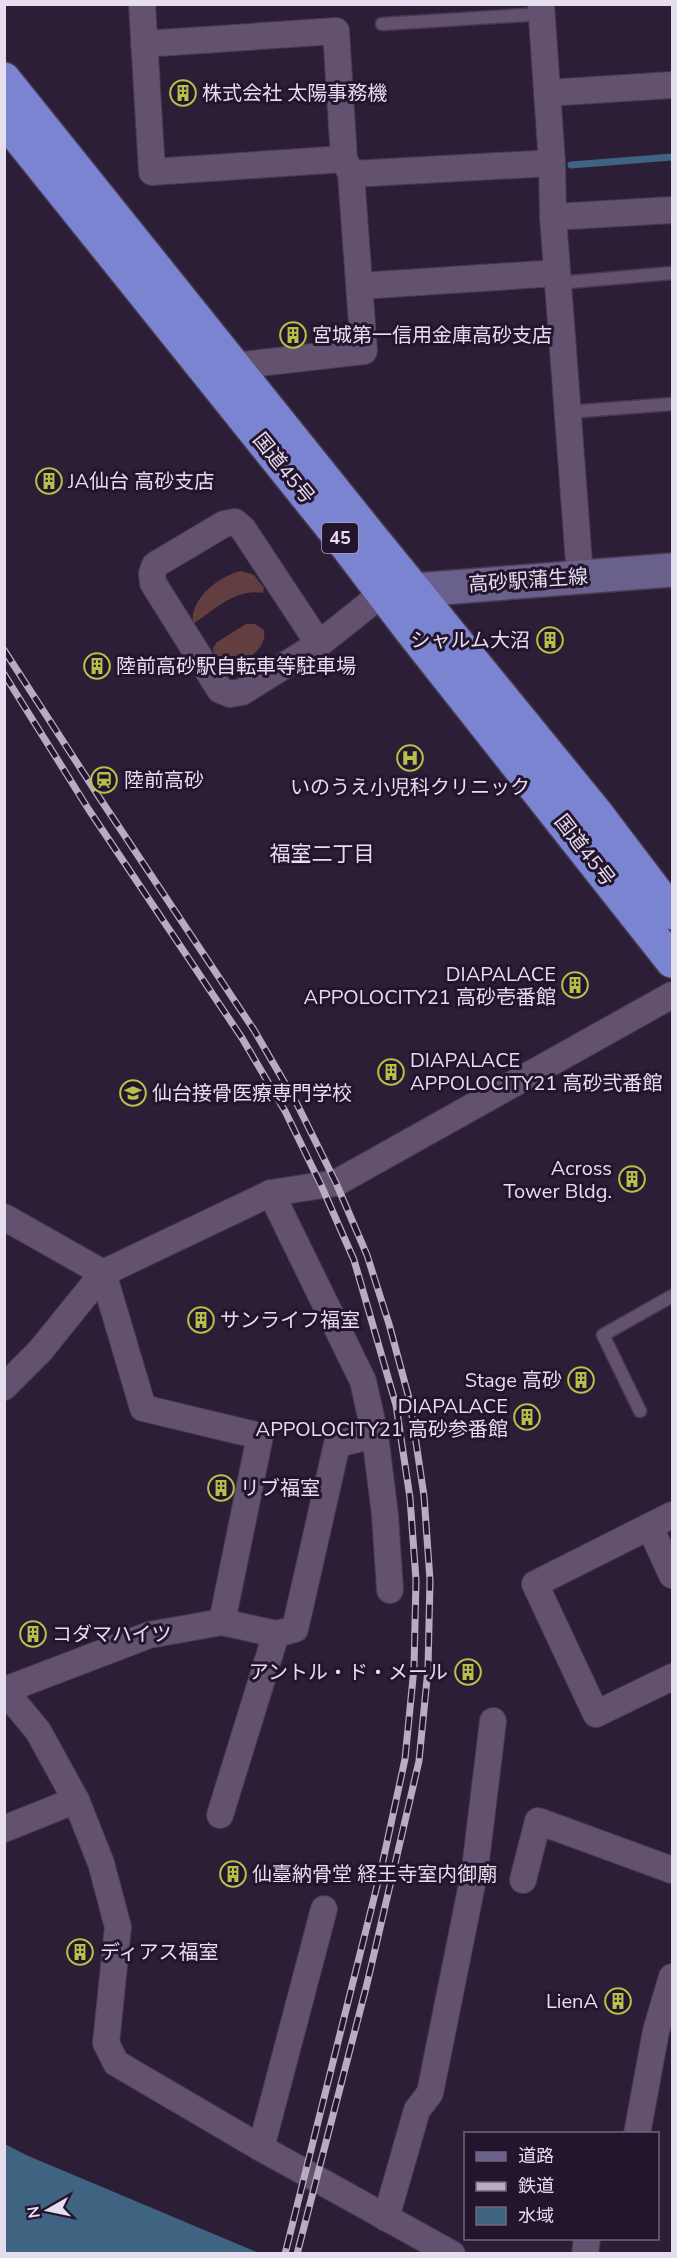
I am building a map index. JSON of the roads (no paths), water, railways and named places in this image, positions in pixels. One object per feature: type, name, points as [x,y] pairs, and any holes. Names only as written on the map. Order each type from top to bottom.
[{"type":"highway","name":"国道45号","points":[[4,79],[234,366],[398,591],[409,628],[672,961]]},
{"type":"highway","name":"国道45号","points":[[4,119],[398,591],[597,814],[672,913]]},
{"type":"street","points":[[142,4],[152,172],[552,163]]},
{"type":"street","points":[[541,9],[552,163],[553,217],[580,576]]},
{"type":"street","points":[[144,44],[336,31],[364,351],[234,366]]},
{"type":"street","points":[[547,93],[672,85]]},
{"type":"street","points":[[553,217],[672,210]]},
{"type":"street","points":[[360,286],[558,278]]},
{"type":"street","points":[[319,644],[243,529],[235,522],[224,524],[155,565],[152,573],[153,583],[220,690],[230,694],[242,692],[319,644],[398,591]]},
{"type":"street","name":"高砂駅蒲生線","points":[[398,591],[672,570]]},
{"type":"street","points":[[4,1387],[40,1351],[103,1273],[271,1192],[336,1183],[672,994]]},
{"type":"street","points":[[271,1192],[363,1381],[375,1436],[386,1515],[390,1590]]},
{"type":"street","points":[[4,1217],[103,1273],[143,1408],[260,1436],[222,1622]]},
{"type":"street","points":[[375,1436],[337,1444],[295,1629],[276,1634],[222,1622],[149,1635],[5,1690],[38,1731],[76,1800],[101,1863],[118,1927],[106,2043],[116,2063],[261,2148],[452,2253]]},
{"type":"street","points":[[672,1515],[535,1584],[596,1714],[672,1677]]},
{"type":"street","points":[[650,1527],[672,1575]]},
{"type":"street","points":[[220,1815],[276,1634]]},
{"type":"street","points":[[386,2218],[417,2110],[430,2093],[475,1869],[493,1721]]},
{"type":"street","points":[[4,1829],[76,1800]]},
{"type":"street","points":[[523,1880],[538,1821],[672,1870]]},
{"type":"street","points":[[261,2148],[324,1909]]},
{"type":"street","points":[[637,2132],[656,2031],[672,1977]]},
{"type":"lane","points":[[382,24],[541,9]]},
{"type":"lane","points":[[558,278],[672,273]]},
{"type":"lane","points":[[568,412],[672,404]]},
{"type":"lane","points":[[640,1411],[603,1335],[672,1296]]},
{"type":"water","points":[[5,2144],[26,2155],[259,2253],[5,2253]]},
{"type":"waterway","points":[[571,165],[672,157]]},
{"type":"railway","points":[[4,650],[254,1030],[297,1104],[336,1183],[367,1255],[410,1402],[424,1496],[430,1580],[428,1669],[419,1761],[367,1984],[297,2254]]},
{"type":"railway","points":[[4,674],[89,810],[242,1038],[285,1111],[354,1260],[396,1405],[410,1498],[416,1580],[414,1668],[405,1759],[381,1870],[285,2254]]},
{"type":"place","name":"株式会社 太陽事務機","points":[[183,93]]},
{"type":"place","name":"宮城第一信用金庫高砂支店","points":[[293,335]]},
{"type":"place","name":"JA仙台 高砂支店","points":[[49,481]]},
{"type":"place","name":"シャルム大沼","points":[[550,640]]},
{"type":"place","name":"陸前高砂駅自転車等駐車場","points":[[97,666]]},
{"type":"place","name":"いのうえ小児科クリニック","points":[[410,758]]},
{"type":"place","name":"陸前高砂","points":[[104,780]]},
{"type":"place","name":"DIAPALACE APPOLOCITY21 高砂壱番館","points":[[575,985]]},
{"type":"place","name":"DIAPALACE APPOLOCITY21 高砂弐番館","points":[[391,1072]]},
{"type":"place","name":"仙台接骨医療専門学校","points":[[133,1093]]},
{"type":"place","name":"Across Tower Bldg.","points":[[632,1179]]},
{"type":"place","name":"サンライフ福室","points":[[201,1320]]},
{"type":"place","name":"Stage 高砂","points":[[581,1380]]},
{"type":"place","name":"DIAPALACE APPOLOCITY21 高砂参番館","points":[[527,1417]]},
{"type":"place","name":"リブ福室","points":[[221,1488]]},
{"type":"place","name":"コダマハイツ","points":[[33,1634]]},
{"type":"place","name":"アントル・ド・メール","points":[[468,1672]]},
{"type":"place","name":"仙臺納骨堂 経王寺室内御廟","points":[[233,1874]]},
{"type":"place","name":"ディアス福室","points":[[80,1952]]},
{"type":"place","name":"LienA","points":[[618,2001]]},
{"type":"district","name":"福室二丁目","points":[[322,854]]}]
